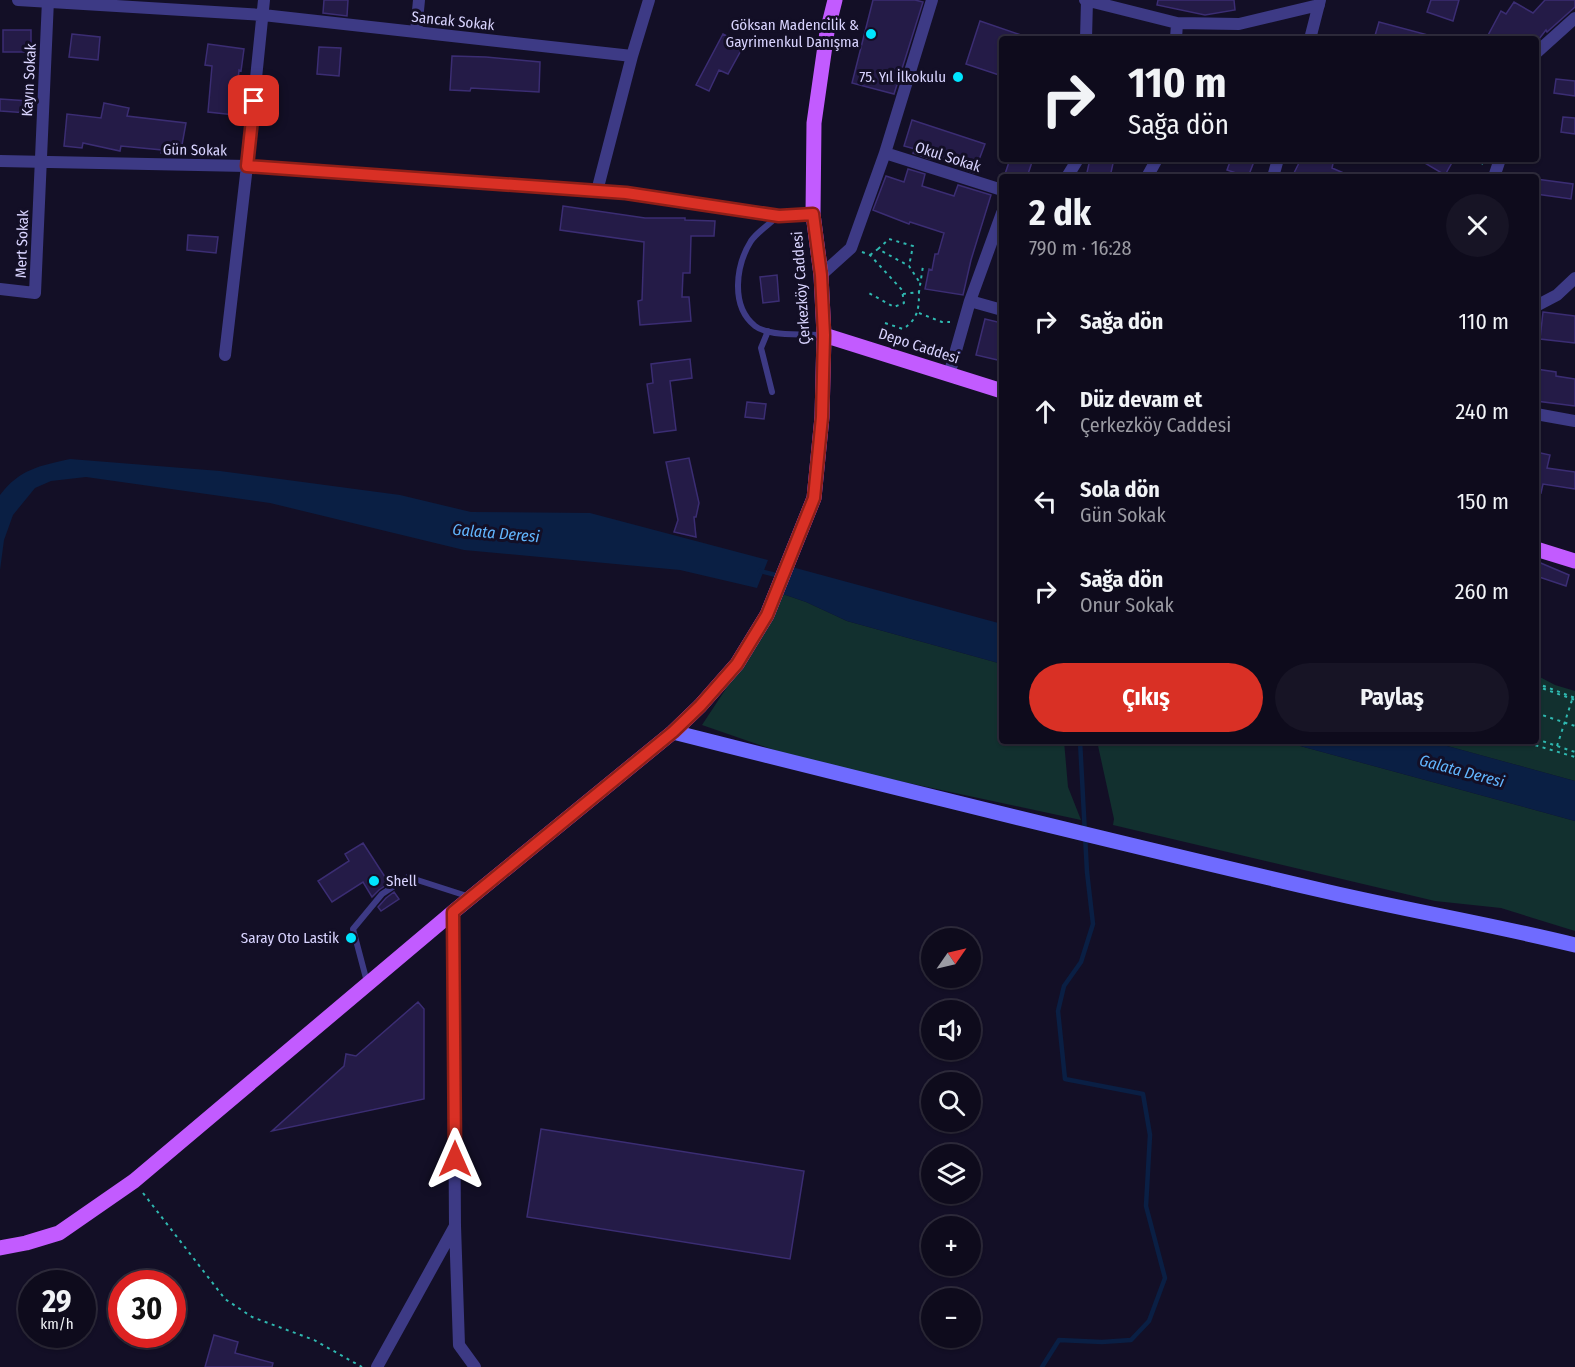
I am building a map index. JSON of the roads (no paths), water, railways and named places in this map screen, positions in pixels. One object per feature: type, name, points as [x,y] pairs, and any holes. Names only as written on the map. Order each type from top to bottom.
[{"type":"main road","name":"Çerkezköy Caddesi","points":[[0,1248],[59,1233],[134,1181],[453,912],[673,732],[700,706],[737,664],[767,615],[814,498],[822,417],[824,335],[821,275],[813,214],[814,123],[827,32],[835,0]]},
{"type":"main road","name":"Depo Caddesi","points":[[824,335],[999,390]]},
{"type":"main road","points":[[1539,550],[1575,561]]},
{"type":"street","name":"Sancak Sokak","points":[[18,0],[262,15],[632,57]]},
{"type":"street","points":[[225,355],[264,0]]},
{"type":"street","points":[[416,32],[419,0]]},
{"type":"street","points":[[597,191],[649,0]]},
{"type":"street","points":[[821,275],[851,248],[885,153],[932,0]]},
{"type":"street","points":[[1086,36],[1086,0],[1177,23],[1239,24],[1320,2]]},
{"type":"street","name":"Kayın Sokak","points":[[40,162],[48,1]]},
{"type":"street","points":[[1311,36],[1320,2]]},
{"type":"street","points":[[1539,50],[1575,18]]},
{"type":"street","points":[[1176,36],[1177,23]]},
{"type":"street","name":"Okul Sokak","points":[[885,153],[999,189]]},
{"type":"street","name":"Gün Sokak","points":[[0,161],[247,166],[626,193],[779,216],[813,214]]},
{"type":"street","name":"Mert Sokak","points":[[0,289],[35,293],[40,162]]},
{"type":"street","points":[[949,375],[970,302],[999,221]]},
{"type":"street","points":[[1539,304],[1557,295],[1575,278]]},
{"type":"street","points":[[970,302],[999,309]]},
{"type":"street","points":[[1539,415],[1575,421]]},
{"type":"street","points":[[673,732],[1110,841],[1350,897],[1575,945]]},
{"type":"street","points":[[453,912],[455,1226],[459,1345],[475,1367]]},
{"type":"street","points":[[377,1367],[455,1226]]},
{"type":"lane","points":[[779,216],[752,240],[738,273],[741,307],[756,327],[768,331],[824,335]]},
{"type":"lane","points":[[768,331],[760,348],[772,392]]},
{"type":"lane","points":[[367,984],[353,929],[382,894],[408,877],[470,898]]},
{"type":"water","points":[[70,459],[220,471],[400,495],[471,512],[590,513],[768,560],[757,588],[680,570],[464,550],[270,503],[86,477],[51,481],[35,488],[13,515],[4,540],[0,570],[0,495],[7,486],[23,474]]},
{"type":"water","points":[[792,567],[999,623],[999,663],[847,621],[780,593]]},
{"type":"water","points":[[1293,744],[1440,744],[1575,781],[1575,821]]},
{"type":"waterway","name":"Galata Deresi","points":[[760,571],[780,576]]},
{"type":"waterway","points":[[1042,1367],[1059,1340],[1102,1342],[1131,1340],[1149,1321],[1165,1278],[1146,1206],[1150,1135],[1143,1094],[1065,1079],[1058,1011],[1064,986],[1081,962],[1093,924],[1087,872],[1080,744]]},
{"type":"place","name":"Göksan Madencilik & Gayrimenkul Danışma","points":[[871,34]]},
{"type":"place","name":"75. Yıl İlkokulu","points":[[958,77]]},
{"type":"place","name":"Shell","points":[[374,881]]},
{"type":"place","name":"Saray Oto Lastik","points":[[351,938]]}]
